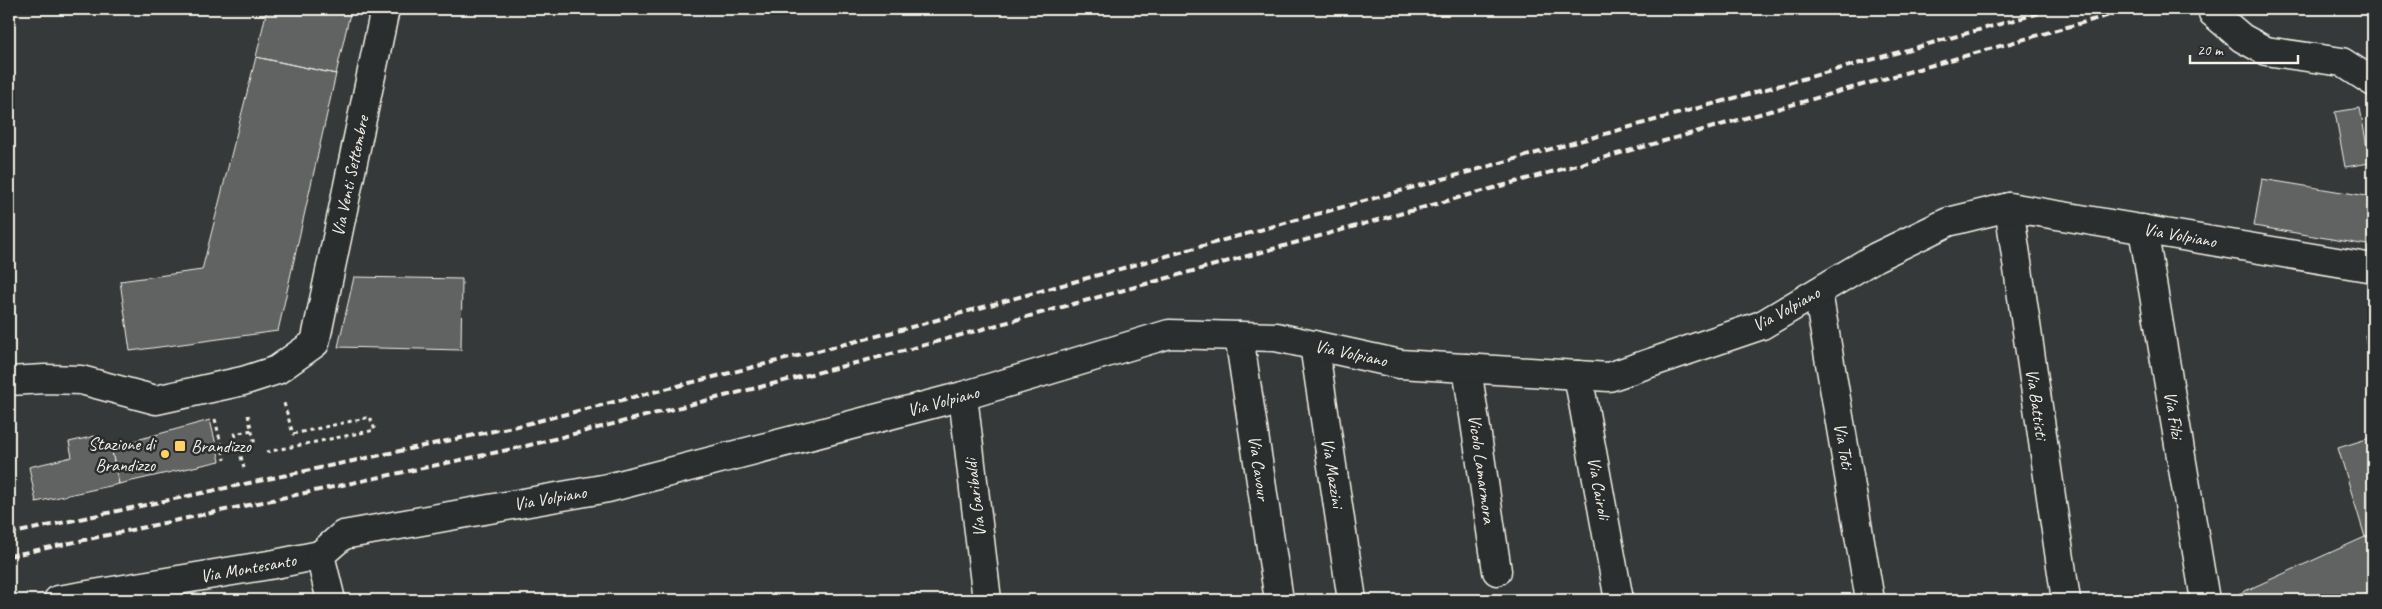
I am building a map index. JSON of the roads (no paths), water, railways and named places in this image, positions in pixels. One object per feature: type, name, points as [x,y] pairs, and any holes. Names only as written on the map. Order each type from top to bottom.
[{"type":"street","name":"Via Venti Settembre","points":[[9,381],[81,380],[156,400],[243,381],[277,370],[315,343],[385,9]]},
{"type":"street","points":[[2212,13],[2242,38],[2266,51],[2342,62],[2373,82]]},
{"type":"street","name":"Via Volpiano","points":[[320,555],[343,534],[608,488],[963,396],[1169,334],[1276,336],[1400,364],[1610,377],[1762,325],[1876,257],[1948,222],[2009,207],[2373,268]]},
{"type":"street","name":"Via Battisti","points":[[2009,207],[2066,600]]},
{"type":"street","name":"Via Filzi","points":[[2143,229],[2205,600]]},
{"type":"street","name":"Via Toti","points":[[1818,292],[1870,600]]},
{"type":"street","name":"Via Cavour","points":[[1239,336],[1278,600]]},
{"type":"street","name":"Via Mazzini","points":[[1314,345],[1352,600]]},
{"type":"street","name":"Vicolo Lamarmora","points":[[1467,368],[1497,571]]},
{"type":"street","name":"Via Cairoli","points":[[1578,375],[1619,600]]},
{"type":"street","name":"Via Garibaldi","points":[[963,396],[987,600]]},
{"type":"street","points":[[320,555],[331,600]]},
{"type":"street","name":"Via Montesanto","points":[[58,600],[91,597],[320,555]]},
{"type":"railway","points":[[9,534],[522,425],[897,331],[2054,9]]},
{"type":"railway","points":[[9,556],[526,446],[903,351],[1664,141],[2131,9]]},
{"type":"place","name":"Brandizzo","points":[[180,446]]},
{"type":"place","name":"Stazione di Brandizzo","points":[[165,454]]}]
